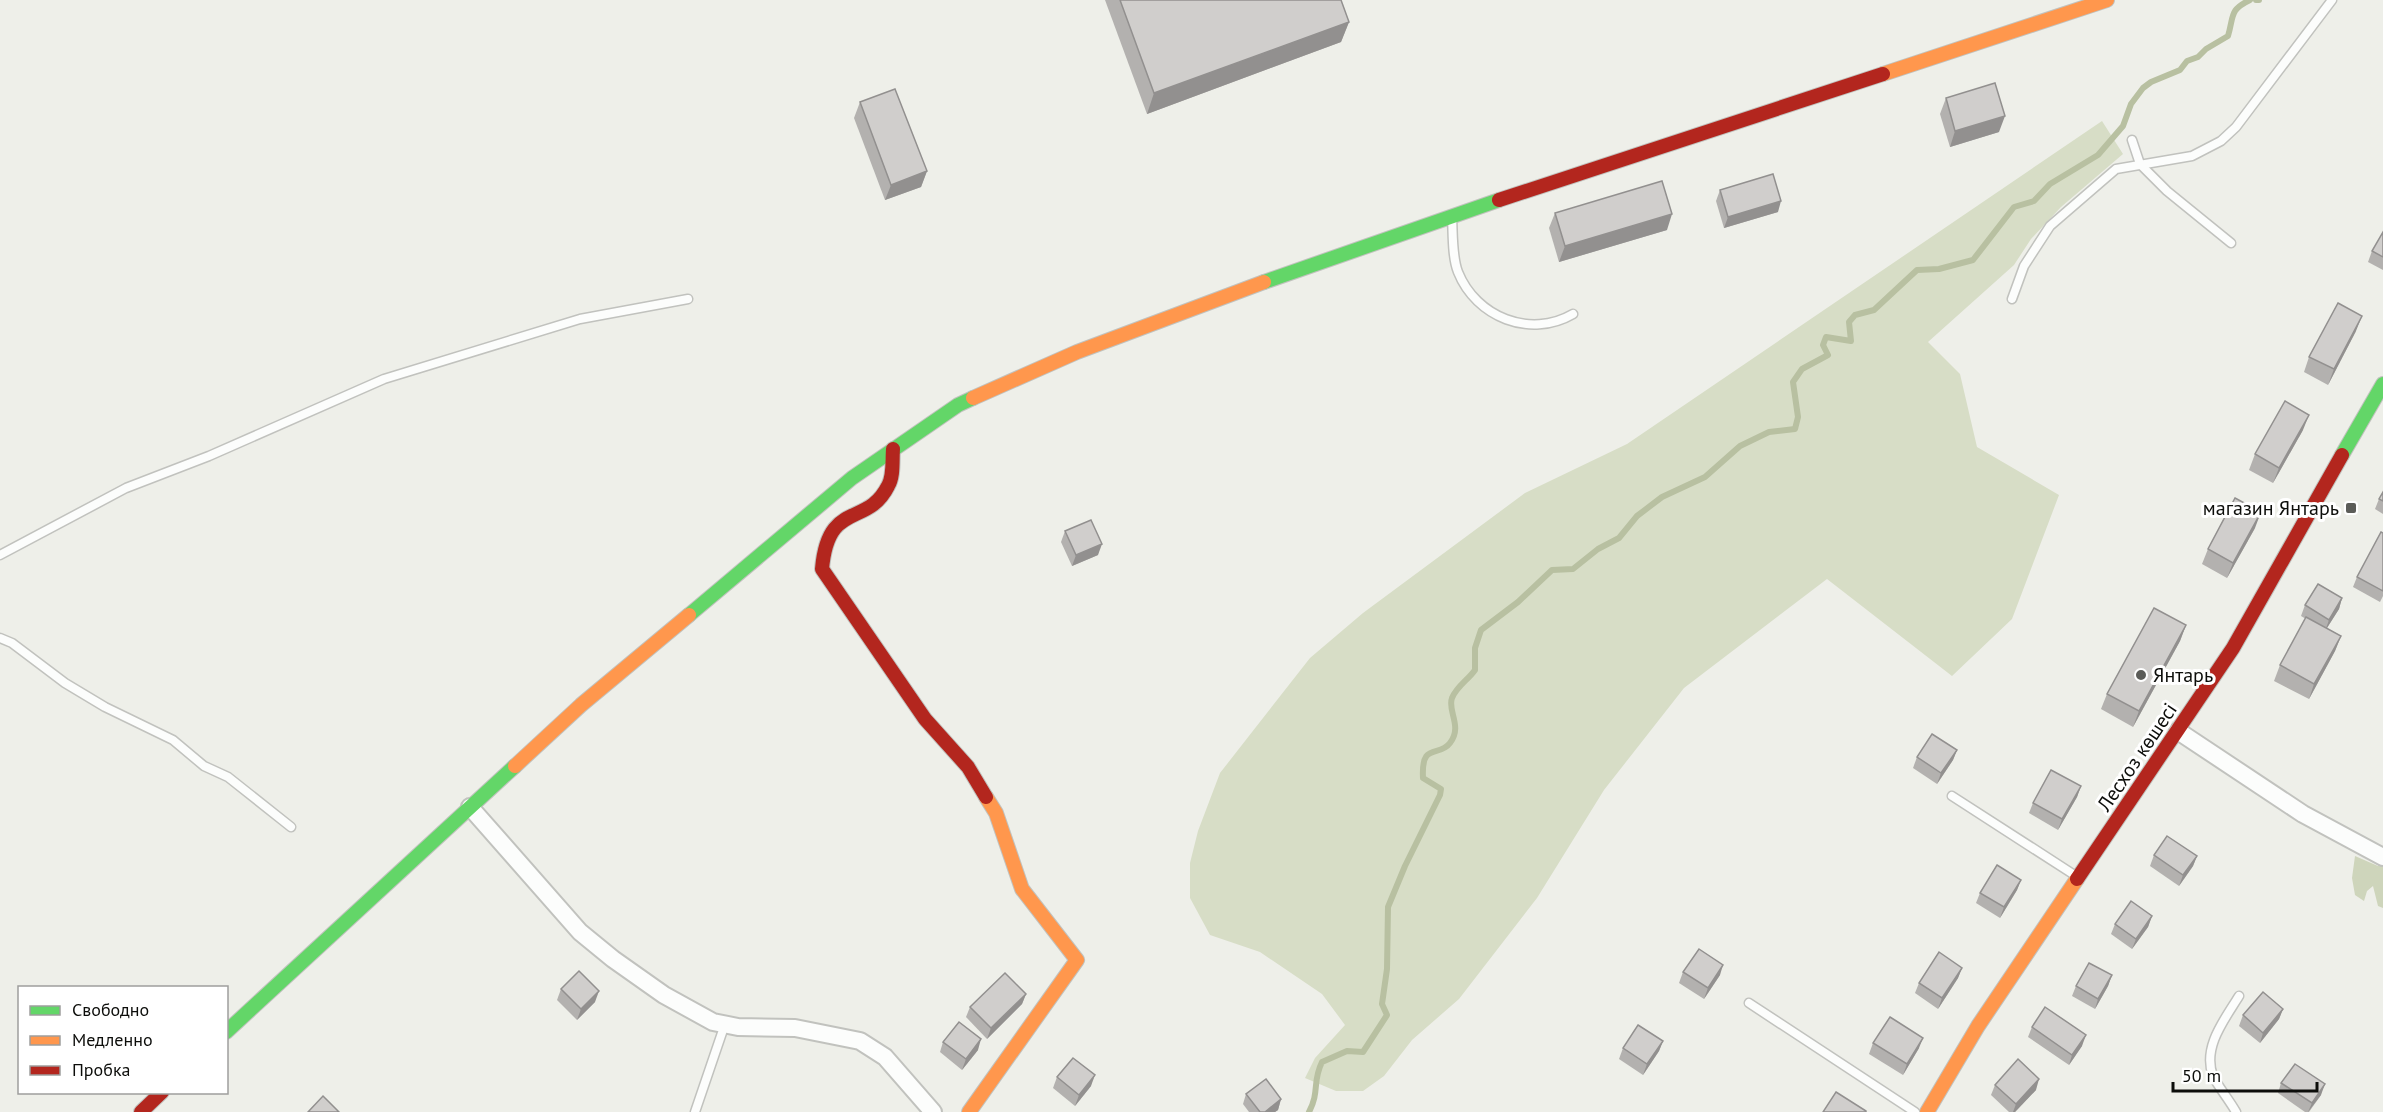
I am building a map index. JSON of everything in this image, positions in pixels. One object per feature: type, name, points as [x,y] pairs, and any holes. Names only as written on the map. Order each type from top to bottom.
[{"type":"street","points":[[228,1030],[581,705],[754,557],[852,478],[958,405],[1077,352],[1201,304],[1452,217],[2107,0]]},
{"type":"street","name":"Лесхоз көшесі","points":[[1927,1112],[1978,1026],[2233,648],[2383,384]]},
{"type":"street","points":[[893,449],[888,486],[871,504],[842,519],[829,532],[822,552],[822,569],[925,719],[968,767],[996,813],[1022,889],[1077,960],[969,1112]]},
{"type":"street","points":[[2178,731],[2303,814],[2383,857]]},
{"type":"street","points":[[470,807],[580,932],[613,959],[664,995],[713,1022],[738,1027],[795,1028],[860,1041],[885,1057],[933,1112]]},
{"type":"street","points":[[141,1112],[160,1094]]},
{"type":"lane","points":[[2012,299],[2024,266],[2050,226],[2116,169],[2140,164],[2160,164],[2192,156],[2221,141],[2236,127],[2332,0]]},
{"type":"lane","points":[[2132,141],[2140,164],[2167,191],[2231,243]]},
{"type":"lane","points":[[1452,217],[1457,270],[1468,294],[1485,309],[1509,322],[1537,325],[1573,314]]},
{"type":"lane","points":[[0,555],[126,488],[209,456],[384,379],[580,319],[688,299]]},
{"type":"lane","points":[[0,638],[12,643],[66,683],[105,707],[173,740],[204,766],[228,777],[291,827]]},
{"type":"lane","points":[[1952,796],[2079,878]]},
{"type":"lane","points":[[2236,1112],[2213,1076],[2210,1061],[2214,1038],[2239,996]]},
{"type":"lane","points":[[1749,1003],[1915,1112]]},
{"type":"lane","points":[[695,1112],[725,1024]]},
{"type":"green space","points":[[2102,121],[2123,154],[2061,207],[2031,239],[2014,265],[1928,342],[1960,374],[1977,447],[2059,495],[2012,619],[1952,676],[1827,579],[1684,688],[1604,790],[1537,898],[1459,999],[1412,1040],[1384,1076],[1363,1091],[1336,1091],[1305,1078],[1315,1058],[1345,1025],[1322,994],[1260,952],[1210,935],[1190,898],[1190,863],[1198,831],[1220,773],[1310,658],[1363,613],[1525,493],[1627,444]]},
{"type":"green space","points":[[2383,854],[2383,908],[2378,906],[2373,886],[2367,891],[2364,901],[2355,895],[2352,878],[2355,856],[2378,866]]},
{"type":"building","points":[[1120,0],[1341,0],[1349,22],[1154,93]]},
{"type":"building","points":[[1995,83],[2005,116],[1955,131],[1946,98]]},
{"type":"building","points":[[895,89],[927,171],[891,185],[860,102]]},
{"type":"building","points":[[1773,174],[1781,201],[1728,217],[1720,190]]},
{"type":"building","points":[[1662,181],[1672,214],[1565,246],[1555,213]]},
{"type":"building","points":[[2383,232],[2383,257],[2372,251]]},
{"type":"building","points":[[2338,303],[2362,316],[2334,369],[2309,357]]},
{"type":"building","points":[[2285,401],[2309,415],[2279,468],[2255,454]]},
{"type":"building","points":[[2235,498],[2261,512],[2233,563],[2208,549]]},
{"type":"building","points":[[1091,520],[1102,544],[1076,555],[1065,531]]},
{"type":"building","points":[[2381,532],[2383,533],[2383,591],[2357,577]]},
{"type":"building","points":[[2318,584],[2342,598],[2329,620],[2305,605]]},
{"type":"building","name":"Янтарь","points":[[2154,608],[2186,625],[2139,711],[2107,694]]},
{"type":"building","points":[[2306,617],[2341,636],[2314,684],[2280,665]]},
{"type":"building","points":[[1932,734],[1957,750],[1941,773],[1917,757]]},
{"type":"building","points":[[2051,770],[2081,786],[2062,819],[2033,803]]},
{"type":"building","points":[[2167,836],[2197,856],[2183,875],[2154,855]]},
{"type":"building","points":[[1997,865],[2021,880],[2004,907],[1980,893]]},
{"type":"building","points":[[2131,901],[2152,916],[2136,939],[2115,924]]},
{"type":"building","points":[[1699,949],[1723,965],[1708,988],[1683,972]]},
{"type":"building","points":[[1939,952],[1962,968],[1942,998],[1919,983]]},
{"type":"building","points":[[2089,963],[2112,975],[2098,999],[2076,986]]},
{"type":"building","points":[[579,971],[599,991],[581,1009],[561,989]]},
{"type":"building","points":[[1005,973],[1026,994],[991,1028],[970,1007]]},
{"type":"building","points":[[2263,992],[2283,1009],[2263,1033],[2243,1015]]},
{"type":"building","points":[[2045,1007],[2086,1035],[2072,1055],[2032,1027]]},
{"type":"building","points":[[1890,1017],[1923,1038],[1907,1064],[1873,1043]]},
{"type":"building","points":[[959,1022],[981,1039],[966,1059],[943,1042]]},
{"type":"building","points":[[1638,1025],[1663,1041],[1647,1064],[1623,1048]]},
{"type":"building","points":[[1073,1058],[1095,1075],[1079,1095],[1057,1077]]},
{"type":"building","points":[[2018,1059],[2039,1079],[2016,1104],[1995,1085]]},
{"type":"building","points":[[2295,1064],[2325,1084],[2312,1103],[2281,1083]]},
{"type":"building","points":[[1266,1079],[1281,1099],[1265,1112],[1260,1112],[1246,1094]]},
{"type":"building","points":[[1836,1092],[1866,1111],[1866,1112],[1823,1112]]},
{"type":"building","points":[[323,1096],[339,1112],[308,1112]]},
{"type":"waterway","points":[[1309,1112],[1322,1062],[1347,1051],[1363,1052],[1387,1015],[1382,1004],[1387,969],[1388,907],[1405,866],[1440,795],[1441,789],[1423,778],[1423,766],[1428,755],[1446,747],[1454,737],[1452,698],[1475,670],[1475,648],[1481,630],[1518,602],[1552,570],[1573,569],[1598,549],[1619,538],[1637,516],[1662,497],[1705,477],[1740,446],[1769,432],[1795,429],[1798,417],[1793,382],[1802,369],[1828,355],[1823,345],[1826,337],[1851,341],[1849,322],[1855,315],[1874,310],[1917,270],[1939,269],[1973,260],[2014,207],[2034,201],[2050,184],[2098,155],[2123,126],[2131,104],[2143,88],[2151,82],[2180,70],[2187,61],[2198,57],[2206,49],[2228,36],[2235,11],[2250,0]]},
{"type":"traffic: fast","points":[[1264,282],[1499,200]]},
{"type":"traffic: fast","points":[[2342,455],[2383,384]]},
{"type":"traffic: fast","points":[[689,615],[852,478],[958,405],[973,398]]},
{"type":"traffic: fast","points":[[228,1030],[515,766]]},
{"type":"traffic: slow","points":[[1883,74],[2107,0]]},
{"type":"traffic: slow","points":[[973,398],[1077,352],[1264,282]]},
{"type":"traffic: slow","points":[[515,766],[581,705],[689,615]]},
{"type":"traffic: slow","points":[[969,1112],[1077,960],[1022,889],[996,813],[986,797]]},
{"type":"traffic: slow","points":[[1927,1112],[1978,1026],[2077,879]]},
{"type":"traffic: jam","points":[[1499,200],[1883,74]]},
{"type":"traffic: jam","points":[[893,449],[892,473],[888,486],[870,507],[849,517],[832,532],[826,547],[822,569],[925,719],[968,767],[986,797]]},
{"type":"traffic: jam","points":[[2077,879],[2233,648],[2342,455]]},
{"type":"traffic: jam","points":[[141,1112],[160,1094]]},
{"type":"place","name":"магазин Янтарь","points":[[2351,508]]},
{"type":"place","name":"Янтарь","points":[[2141,675]]}]
